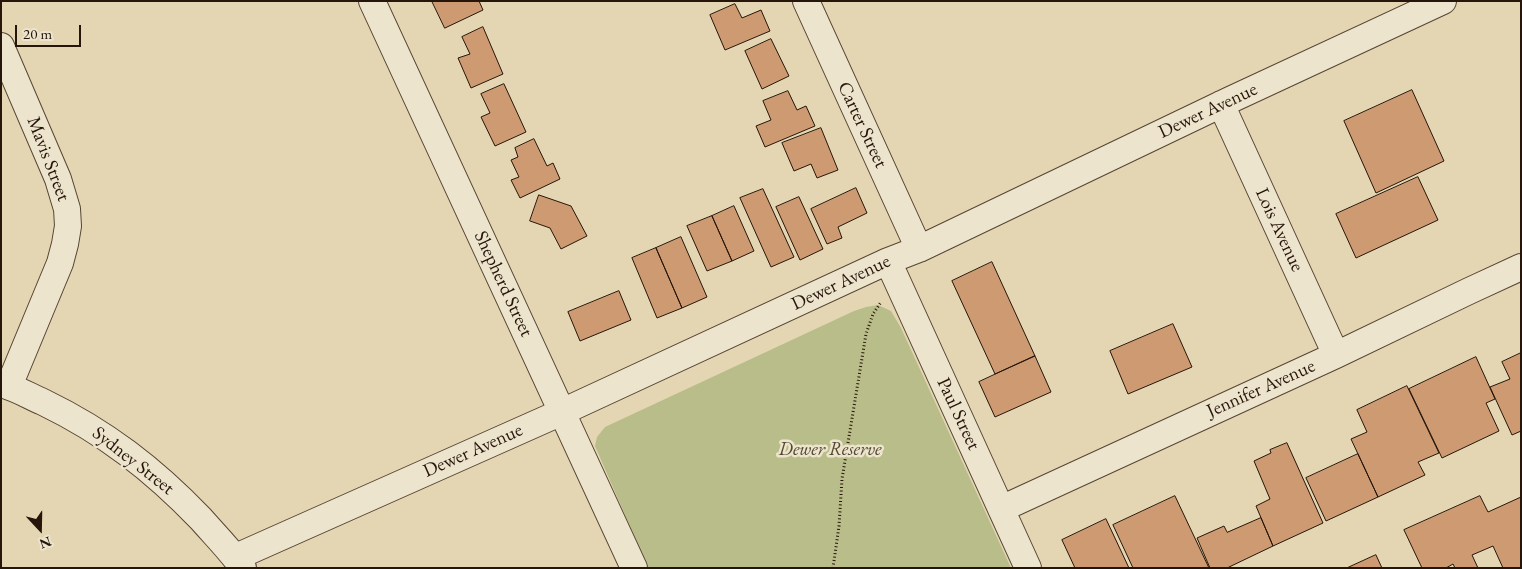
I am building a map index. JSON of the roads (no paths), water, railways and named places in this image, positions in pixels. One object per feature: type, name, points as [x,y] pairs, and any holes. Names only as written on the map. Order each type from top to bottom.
[{"type":"street","name":"Shepherd Street","points":[[372,1],[634,568]]},
{"type":"street","name":"Carter Street","points":[[806,1],[919,249]]},
{"type":"street","name":"Dewer Avenue","points":[[239,563],[562,412],[893,272],[919,249],[1221,104],[1444,1]]},
{"type":"street","name":"Mavis Street","points":[[1,46],[58,178],[67,209],[68,226],[60,263],[5,385]]},
{"type":"street","name":"Lois Avenue","points":[[1221,104],[1336,356]]},
{"type":"street","name":"Jennifer Avenue","points":[[1001,509],[1336,356],[1521,267]]},
{"type":"street","name":"Paul Street","points":[[893,272],[1028,568]]},
{"type":"street","name":"Sydney Street","points":[[5,385],[57,409],[91,428],[143,464],[170,487],[239,563]]},
{"type":"park label","name":"Dewer Reserve","points":[[830,450]]}]
